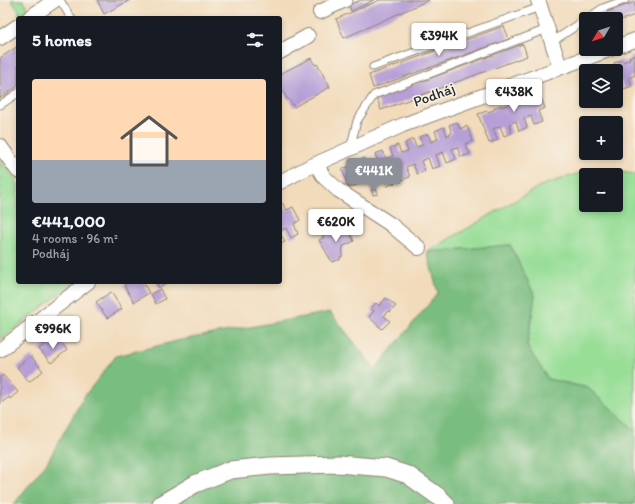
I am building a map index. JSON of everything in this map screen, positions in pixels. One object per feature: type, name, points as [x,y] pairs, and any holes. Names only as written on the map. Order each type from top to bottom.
[{"type":"street","points":[[34,16],[55,0]]},
{"type":"street","points":[[320,12],[345,0]]},
{"type":"street","points":[[539,3],[560,67]]},
{"type":"street","points":[[0,38],[16,27]]},
{"type":"street","points":[[282,51],[308,36]]},
{"type":"street","points":[[623,44],[635,40]]},
{"type":"street","name":"Podháj","points":[[282,181],[403,125],[591,56]]},
{"type":"street","points":[[0,146],[16,168]]},
{"type":"street","points":[[316,164],[324,177],[334,186],[390,224],[419,248]]},
{"type":"street","points":[[0,350],[85,284]]},
{"type":"street","points":[[161,504],[195,484],[230,470],[270,466],[338,464],[386,468],[408,475],[439,497],[446,504]]},
{"type":"lane","points":[[60,0],[70,16]]},
{"type":"lane","points":[[350,149],[357,121],[374,95],[550,35],[603,8],[625,0]]},
{"type":"lane","points":[[373,67],[539,3]]},
{"type":"lane","points":[[0,105],[16,94]]},
{"type":"green space","points":[[11,0],[23,0],[29,10],[23,14],[17,14],[20,12]]},
{"type":"green space","points":[[0,160],[16,181],[16,284],[72,284],[0,340]]},
{"type":"green space","points":[[579,173],[579,212],[623,212],[623,173],[635,174],[635,430],[588,388],[548,379],[527,346],[535,296],[510,245],[427,252],[540,186]]},
{"type":"green space","points":[[510,245],[535,296],[527,346],[548,379],[588,388],[635,430],[635,504],[14,504],[48,461],[83,398],[116,356],[181,340],[330,312],[375,369],[438,293],[427,252]]},
{"type":"building","points":[[97,0],[130,0],[104,14]]},
{"type":"building","points":[[361,0],[374,0],[351,11],[349,5]]},
{"type":"building","points":[[380,0],[429,0],[344,38],[336,19]]},
{"type":"building","points":[[635,2],[635,15],[623,19],[623,12],[607,12]]},
{"type":"building","points":[[504,26],[509,39],[373,88],[369,75]]},
{"type":"building","points":[[523,44],[527,56],[381,110],[377,98]]},
{"type":"building","points":[[16,47],[16,87],[0,98],[0,58]]},
{"type":"building","points":[[635,55],[635,75],[629,78],[632,86],[624,89],[623,64],[614,63],[622,60],[623,62],[630,59],[629,57]]},
{"type":"building","points":[[311,58],[315,65],[317,64],[330,87],[294,107],[289,99],[287,99],[282,89],[282,73]]},
{"type":"building","points":[[535,82],[545,108],[538,111],[542,122],[534,125],[531,116],[524,118],[527,127],[519,131],[516,121],[509,124],[512,133],[504,136],[500,126],[493,129],[498,140],[489,143],[478,114],[494,110],[494,108],[501,105],[502,107],[509,104],[508,103],[524,98],[520,87]]},
{"type":"building","points":[[457,122],[460,129],[467,126],[473,141],[465,144],[470,154],[461,157],[457,147],[452,149],[456,159],[447,163],[443,152],[436,155],[440,166],[432,169],[428,158],[421,161],[425,171],[417,174],[413,164],[406,167],[410,177],[402,180],[398,170],[391,172],[395,183],[387,186],[375,154],[383,151],[386,159],[393,156],[390,148],[398,145],[401,153],[408,151],[405,143],[413,139],[416,147],[423,145],[419,137],[428,134],[431,142],[438,139],[435,131],[444,127],[447,136],[452,133],[449,125]]},
{"type":"building","points":[[365,158],[372,175],[365,178],[366,181],[349,188],[342,169],[358,163],[357,161]]},
{"type":"building","points":[[376,189],[378,194],[373,195],[371,190]]},
{"type":"building","points":[[282,203],[287,210],[293,207],[300,220],[294,224],[298,234],[291,238],[286,228],[282,230]]},
{"type":"building","points":[[345,225],[354,241],[343,246],[342,257],[340,257],[340,260],[332,262],[319,240],[328,232],[330,234]]},
{"type":"building","points":[[144,284],[149,293],[134,302],[124,285]]},
{"type":"building","points":[[157,284],[166,284],[159,288]]},
{"type":"building","points":[[160,289],[165,299],[156,304],[151,294]]},
{"type":"building","points":[[111,292],[122,309],[107,318],[96,302]]},
{"type":"building","points":[[386,298],[396,306],[384,316],[390,321],[382,329],[369,317],[374,311],[371,309],[376,303],[379,306]]},
{"type":"building","points":[[53,338],[58,344],[61,342],[67,350],[51,363],[39,349]]},
{"type":"building","points":[[31,356],[43,371],[29,382],[17,367]]},
{"type":"building","points":[[3,375],[18,392],[10,399],[9,397],[0,404],[0,377]]}]
